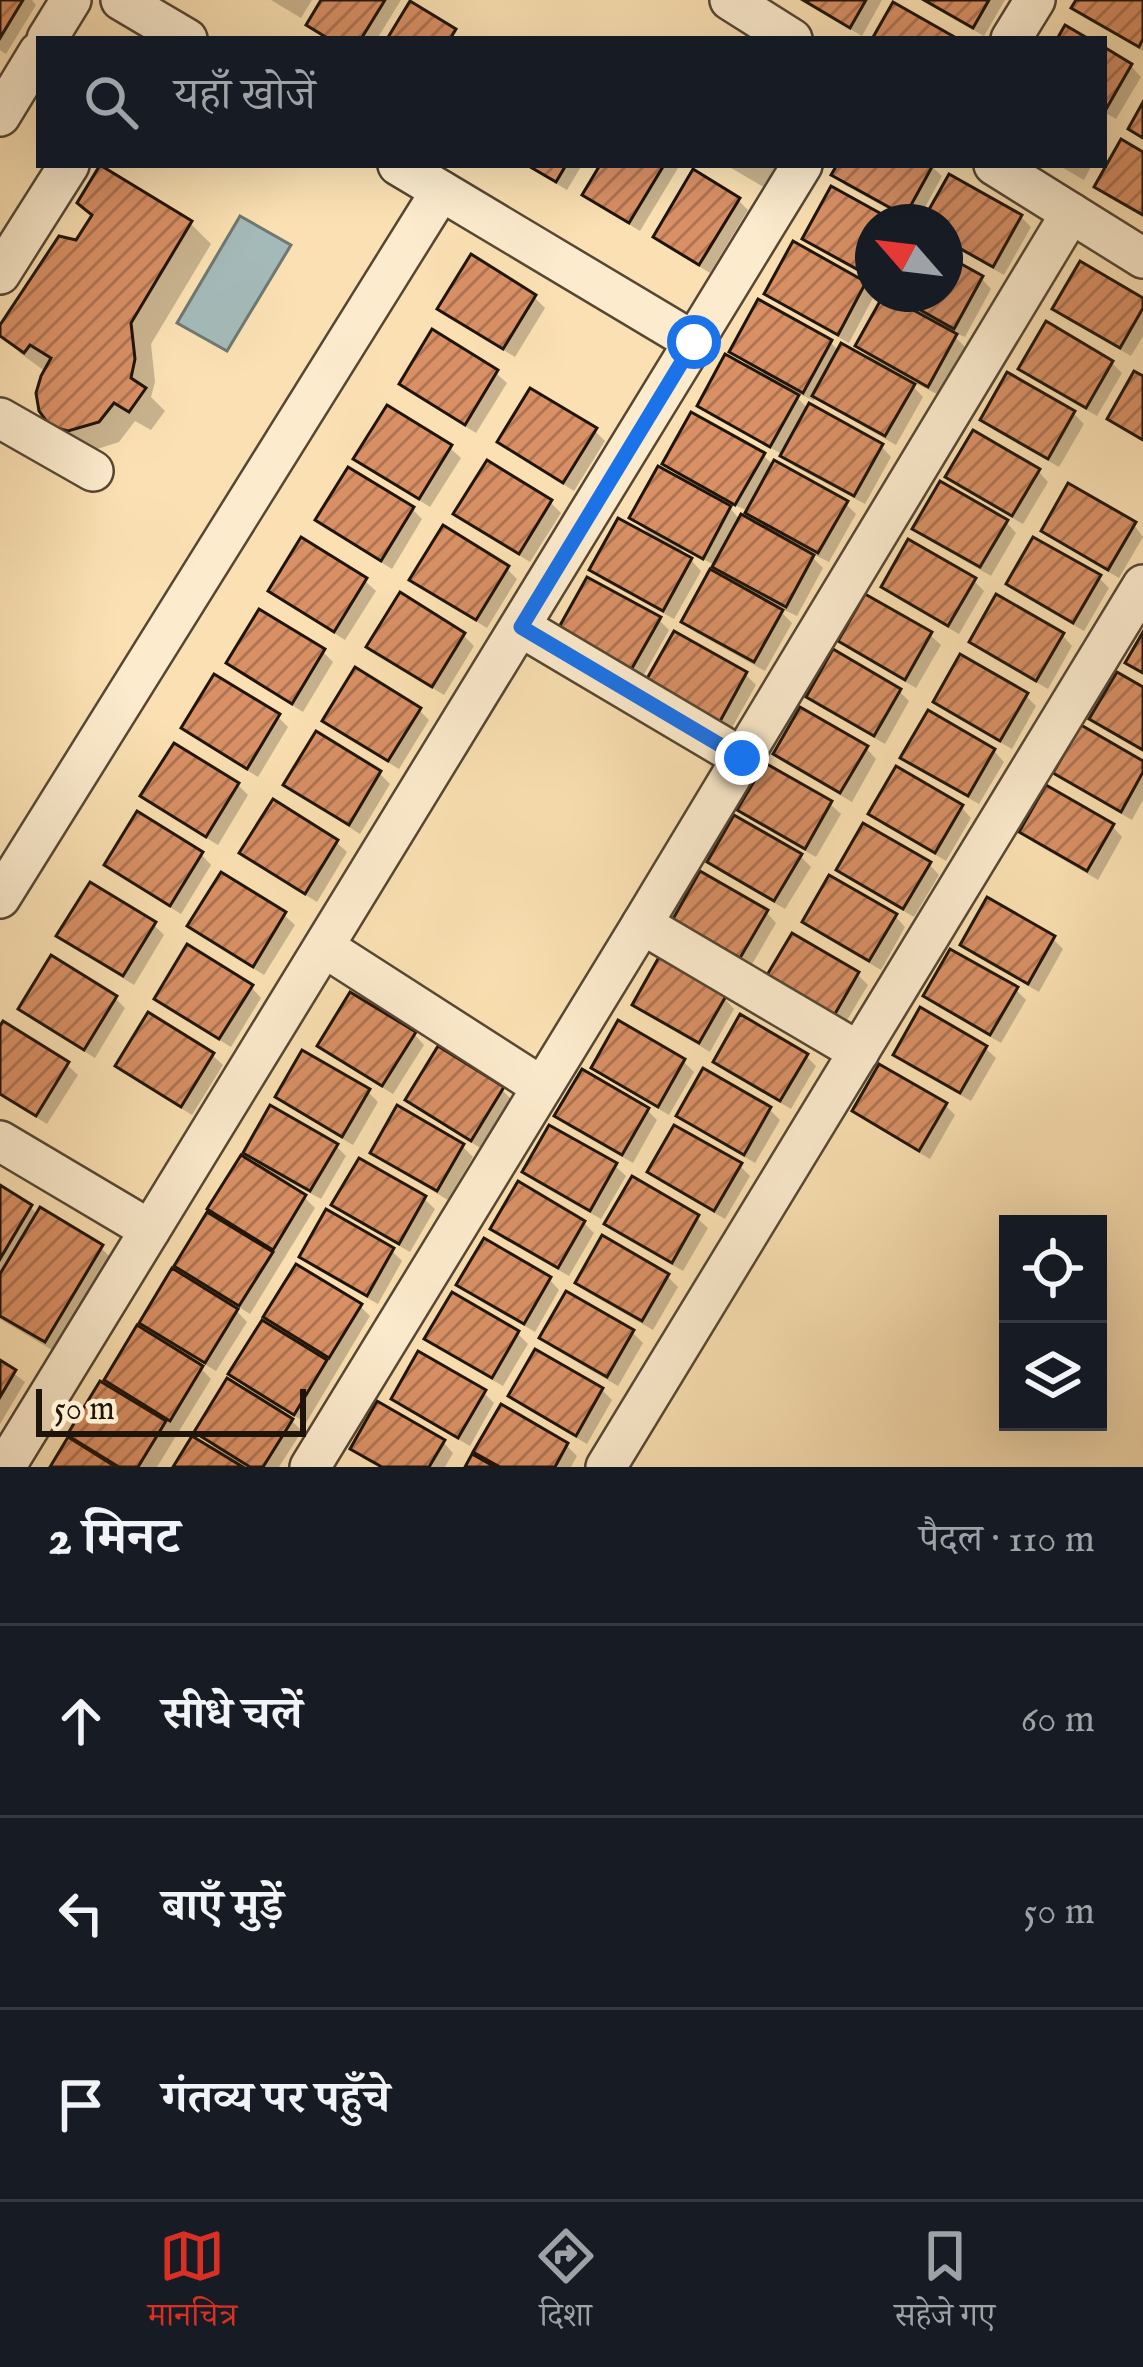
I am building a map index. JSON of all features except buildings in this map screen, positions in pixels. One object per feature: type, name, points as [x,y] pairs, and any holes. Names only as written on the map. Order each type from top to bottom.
[{"type":"street","points":[[49,36],[71,0]]},
{"type":"street","points":[[121,0],[182,36]]},
{"type":"street","points":[[730,0],[787,36]]},
{"type":"street","points":[[1013,36],[1035,0]]},
{"type":"street","points":[[0,116],[36,57]]},
{"type":"street","points":[[0,274],[67,168]]},
{"type":"street","points":[[403,168],[694,342]]},
{"type":"street","points":[[5,1467],[800,168]]},
{"type":"street","points":[[999,168],[1143,258]]},
{"type":"street","points":[[0,898],[441,191]]},
{"type":"street","points":[[310,1467],[1071,213]]},
{"type":"street","points":[[0,418],[93,471]]},
{"type":"street","points":[[606,1467],[1143,585]]},
{"type":"street","points":[[521,627],[742,758]]},
{"type":"street","points":[[642,924],[859,1052]]},
{"type":"street","points":[[324,947],[542,1087]]},
{"type":"street","points":[[0,1141],[150,1230]]},
{"type":"shaded area","points":[[240,216],[291,245],[227,351],[177,323]]},
{"type":"route","points":[[694,342],[521,627],[742,758]]}]
